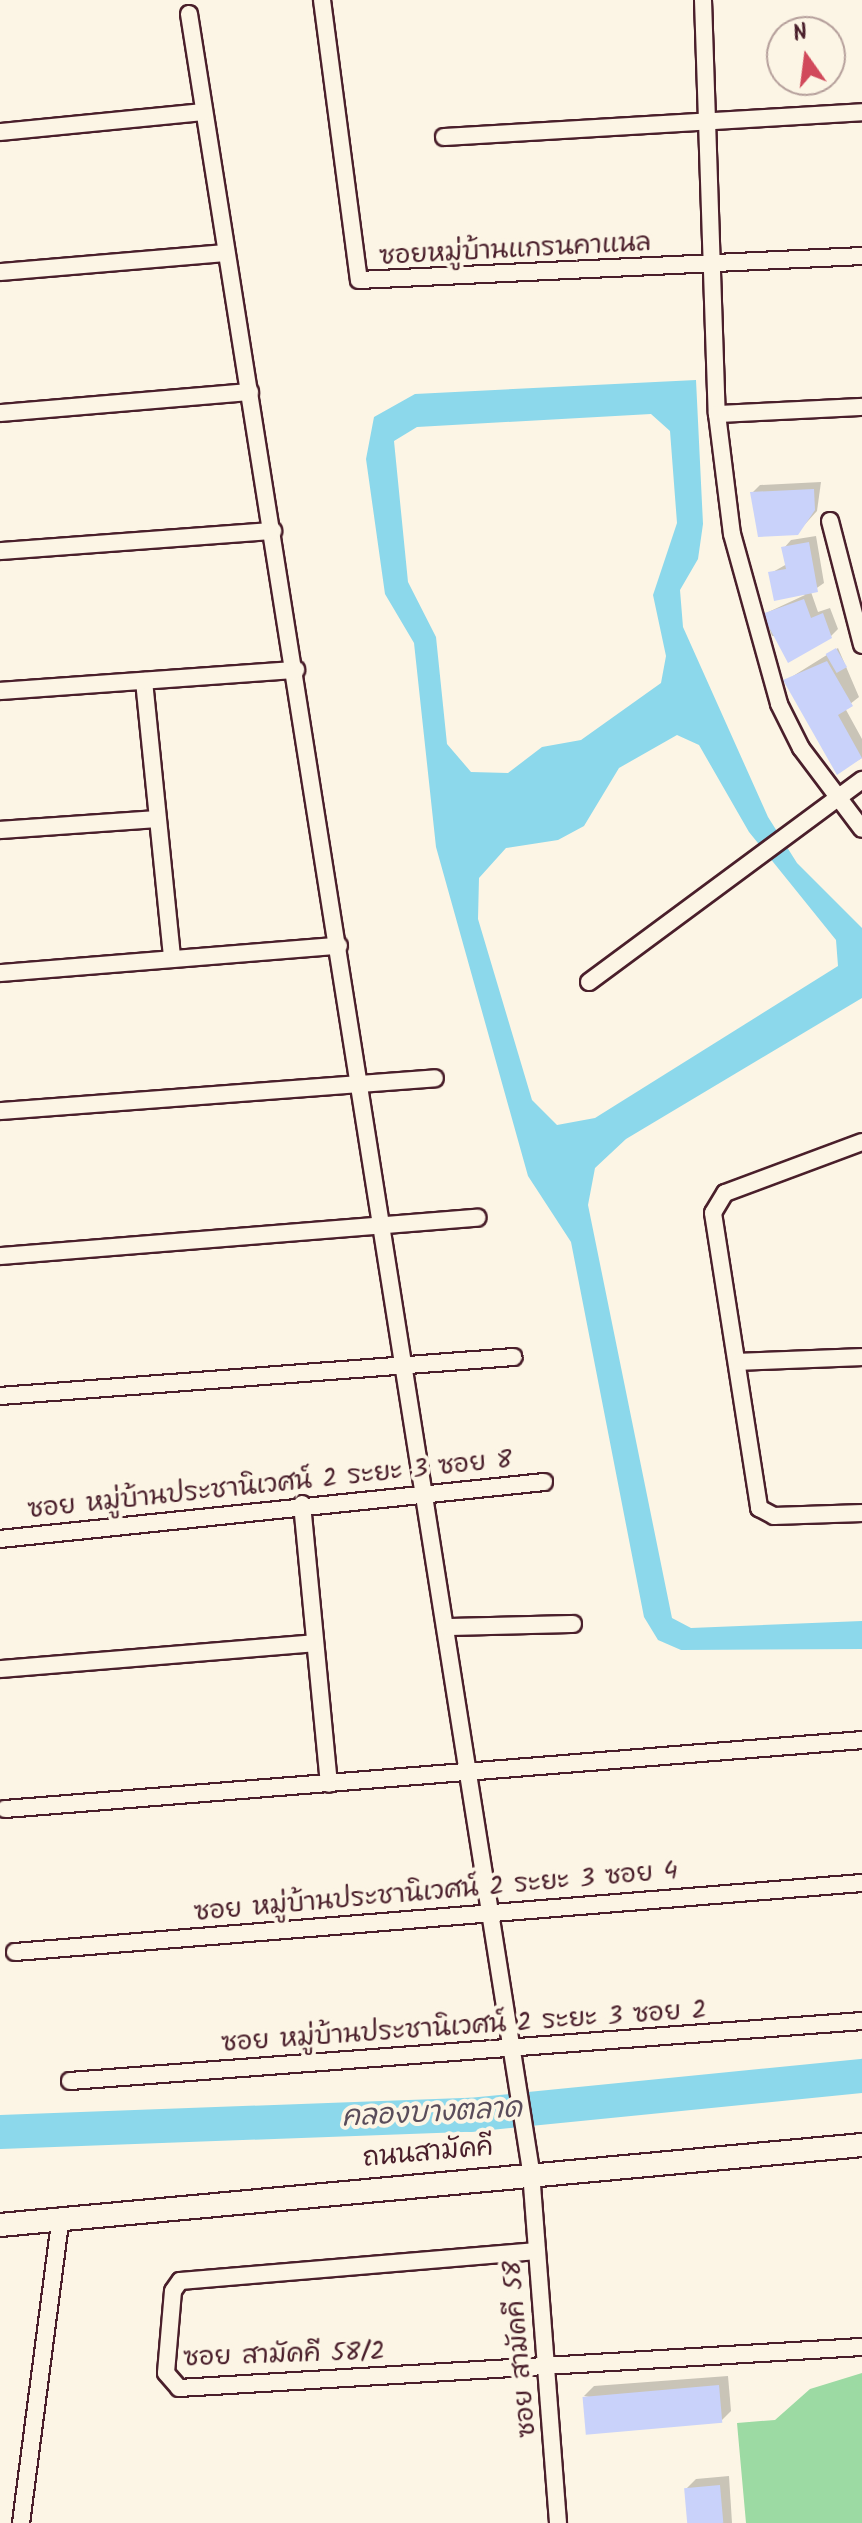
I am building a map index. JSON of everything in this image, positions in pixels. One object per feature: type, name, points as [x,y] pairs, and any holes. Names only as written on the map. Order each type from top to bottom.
[{"type":"main road","name":"ถนนสามัคคี","points":[[0,2225],[531,2172],[862,2145]]},
{"type":"street","name":"ซอยหมู่บ้านแกรนคาแนล","points":[[322,0],[359,280],[862,256]]},
{"type":"street","points":[[703,0],[717,414],[732,534],[760,654],[801,748],[862,829]]},
{"type":"street","name":"ซอย สามัคคี 58","points":[[189,14],[448,1627],[515,2084],[531,2172],[558,2523]]},
{"type":"street","points":[[0,132],[203,112]]},
{"type":"street","points":[[444,137],[707,118],[862,112]]},
{"type":"street","points":[[0,272],[226,253]]},
{"type":"street","points":[[0,413],[250,392]]},
{"type":"street","points":[[717,414],[862,407]]},
{"type":"street","points":[[830,521],[862,645]]},
{"type":"street","points":[[0,551],[273,531]]},
{"type":"street","points":[[0,691],[296,670]]},
{"type":"street","points":[[144,681],[172,959]]},
{"type":"street","points":[[589,982],[757,861],[862,780]]},
{"type":"street","points":[[0,830],[157,819]]},
{"type":"street","points":[[0,973],[339,946]]},
{"type":"street","points":[[0,1111],[435,1078]]},
{"type":"street","points":[[862,1142],[725,1193],[717,1205],[713,1223],[759,1508],[774,1516],[862,1513]]},
{"type":"street","points":[[0,1256],[477,1218]]},
{"type":"street","points":[[0,1396],[514,1357]]},
{"type":"street","points":[[737,1362],[862,1357]]},
{"type":"street","name":"ซอย หมู่บ้านประชานิเวศน์ 2 ระยะ 3 ซอย 8","points":[[0,1539],[302,1504],[544,1482]]},
{"type":"street","points":[[302,1504],[329,1784]]},
{"type":"street","points":[[448,1627],[573,1624]]},
{"type":"street","points":[[0,1669],[315,1643]]},
{"type":"street","points":[[5,1809],[862,1740]]},
{"type":"street","name":"ซอย หมู่บ้านประชานิเวศน์ 2 ระยะ 3 ซอย 4","points":[[15,1952],[862,1883]]},
{"type":"street","name":"ซอย หมู่บ้านประชานิเวศน์ 2 ระยะ 3 ซอย 2","points":[[70,2081],[862,2021]]},
{"type":"street","points":[[21,2523],[61,2217]]},
{"type":"street","name":"ซอย สามัคคี 58/2","points":[[537,2251],[180,2281],[164,2360],[168,2380],[179,2388],[547,2369],[862,2347]]},
{"type":"green space","points":[[862,2373],[862,2523],[746,2523],[737,2423],[775,2420],[810,2389]]},
{"type":"water","points":[[696,380],[703,524],[698,559],[680,590],[683,627],[768,817],[797,863],[862,928],[862,998],[626,1139],[595,1168],[588,1205],[672,1618],[691,1628],[862,1621],[862,1649],[681,1650],[658,1640],[644,1617],[571,1242],[528,1176],[436,847],[414,643],[385,594],[366,459],[374,417],[415,394]],"holes":[[[651,414],[670,431],[677,523],[653,595],[666,656],[661,683],[581,740],[542,747],[508,773],[471,772],[447,744],[436,637],[408,582],[394,441],[417,427]],[[677,735],[699,745],[749,832],[836,940],[838,966],[595,1118],[557,1125],[532,1100],[478,919],[479,878],[506,848],[558,840],[584,826],[619,768]]]},
{"type":"building","points":[[814,489],[815,510],[798,535],[758,537],[750,492]]},
{"type":"building","points":[[809,542],[818,592],[774,601],[768,572],[786,569],[781,547]]},
{"type":"building","points":[[804,599],[811,618],[823,613],[832,638],[788,663],[762,614]]},
{"type":"building","points":[[836,648],[847,667],[837,673],[826,654]]},
{"type":"building","points":[[827,661],[853,706],[838,715],[862,758],[837,775],[783,680]]},
{"type":"building","points":[[719,2385],[722,2423],[586,2435],[583,2397]]},
{"type":"building","points":[[720,2485],[723,2523],[687,2523],[684,2488]]},
{"type":"waterway","name":"คลองบางตลาด","points":[[0,2132],[470,2115],[862,2076]]}]
